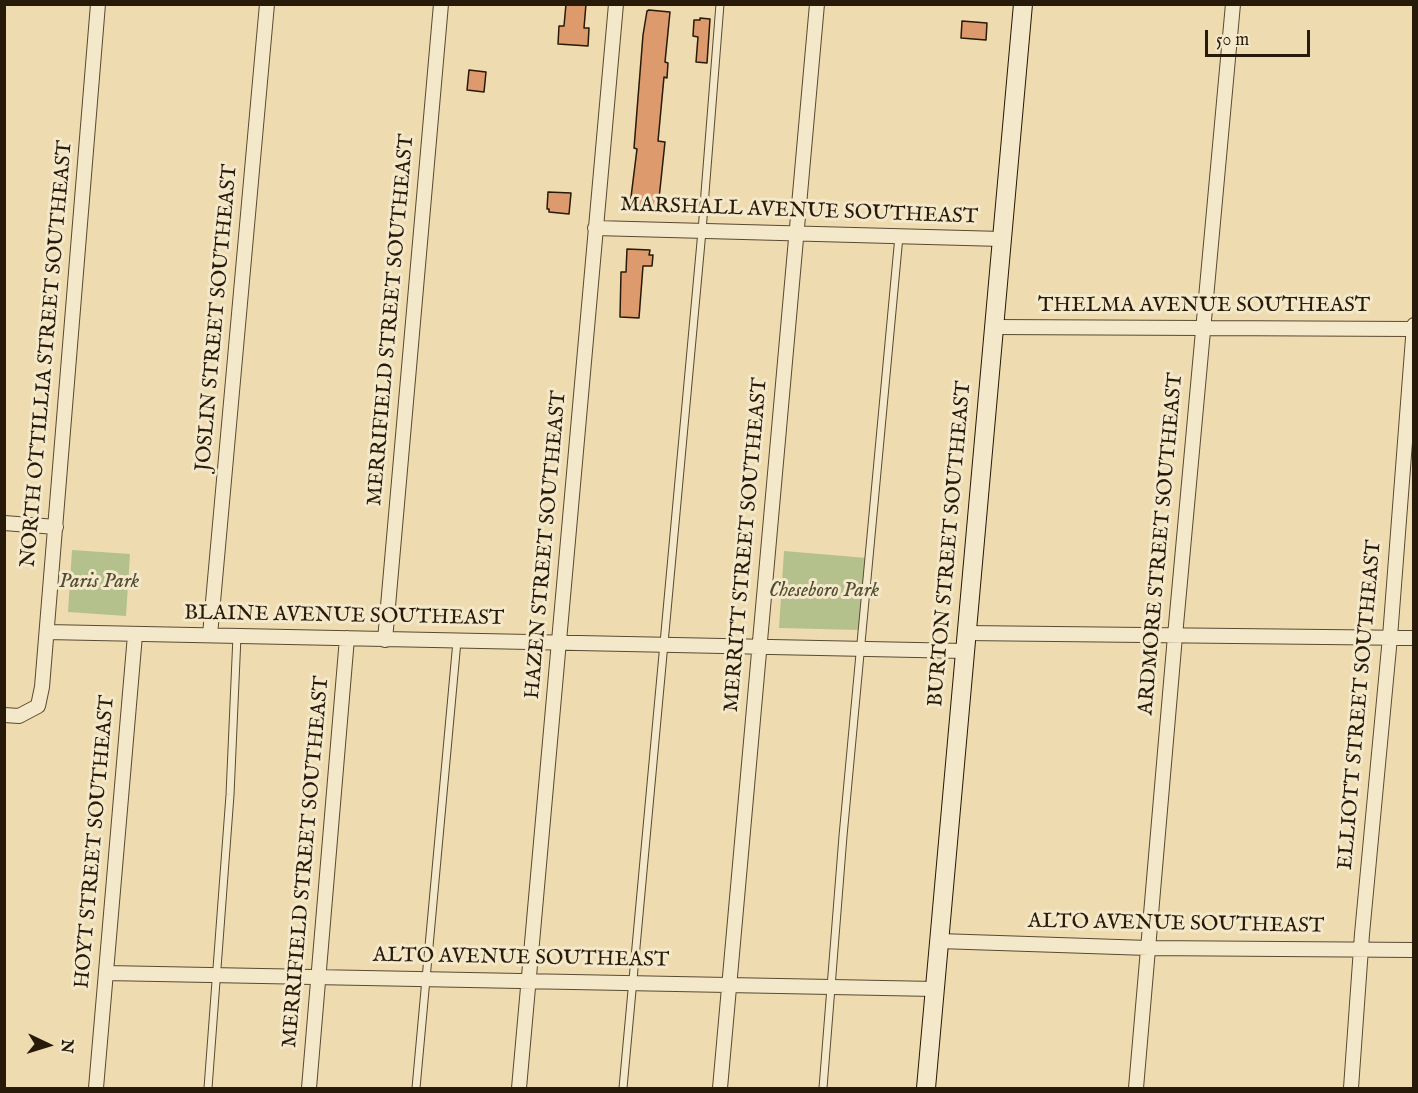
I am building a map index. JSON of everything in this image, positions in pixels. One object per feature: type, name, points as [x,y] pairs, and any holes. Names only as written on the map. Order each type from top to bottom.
[{"type":"main road","name":"BURTON STREET SOUTHEAST","points":[[926,1089],[1023,4]]},
{"type":"street","name":"NORTH OTTILLIA STREET SOUTHEAST","points":[[4,715],[19,716],[38,706],[42,687],[98,4]]},
{"type":"street","name":"JOSLIN STREET SOUTHEAST","points":[[210,635],[267,4]]},
{"type":"street","name":"MERRIFIELD STREET SOUTHEAST","points":[[385,640],[441,4]]},
{"type":"street","name":"HAZEN STREET SOUTHEAST","points":[[519,1089],[616,4]]},
{"type":"street","name":"MERRITT STREET SOUTHEAST","points":[[720,1089],[817,4]]},
{"type":"street","name":"ARDMORE STREET SOUTHEAST","points":[[1136,1089],[1233,4]]},
{"type":"street","name":"MARSHALL AVENUE SOUTHEAST","points":[[596,228],[1002,239]]},
{"type":"street","name":"ELLIOTT STREET SOUTHEAST","points":[[1351,1089],[1361,948],[1409,437],[1413,325]]},
{"type":"street","name":"THELMA AVENUE SOUTHEAST","points":[[994,327],[1413,329]]},
{"type":"street","points":[[4,523],[56,527]]},
{"type":"street","name":"BLAINE AVENUE SOUTHEAST","points":[[47,632],[861,648],[965,642],[1175,636],[1413,638]]},
{"type":"street","name":"HOYT STREET SOUTHEAST","points":[[96,1089],[135,635]]},
{"type":"street","name":"MERRIFIELD STREET SOUTHEAST","points":[[309,1089],[347,638]]},
{"type":"street","name":"ALTO AVENUE SOUTHEAST","points":[[939,941],[1148,948],[1413,950]]},
{"type":"street","name":"ALTO AVENUE SOUTHEAST","points":[[106,973],[934,988]]},
{"type":"lane","points":[[623,1089],[702,231],[720,4]]},
{"type":"lane","points":[[823,1089],[836,916],[899,236]]},
{"type":"lane","points":[[208,1089],[230,795],[237,636]]},
{"type":"lane","points":[[416,1089],[457,641]]},
{"type":"green space","name":"Paris Park","points":[[72,550],[130,554],[126,616],[68,612]]},
{"type":"green space","name":"Cheseboro Park","points":[[784,551],[867,558],[859,630],[779,628]]},
{"type":"building","points":[[566,4],[586,4],[584,28],[589,28],[588,46],[558,44],[559,26],[564,26]]},
{"type":"building","points":[[649,10],[670,12],[665,62],[668,63],[667,78],[664,77],[658,141],[665,142],[658,208],[630,205],[637,149],[634,148],[643,35]]},
{"type":"building","points":[[700,18],[710,19],[707,63],[696,62],[698,37],[693,36],[694,20],[700,20]]},
{"type":"building","points":[[962,21],[987,23],[986,40],[961,38]]},
{"type":"building","points":[[469,70],[486,72],[484,92],[467,90]]},
{"type":"building","points":[[548,192],[571,193],[569,214],[549,212],[547,209]]},
{"type":"building","points":[[627,249],[650,250],[649,255],[653,255],[652,266],[643,266],[639,318],[620,317],[621,272],[626,272]]}]
